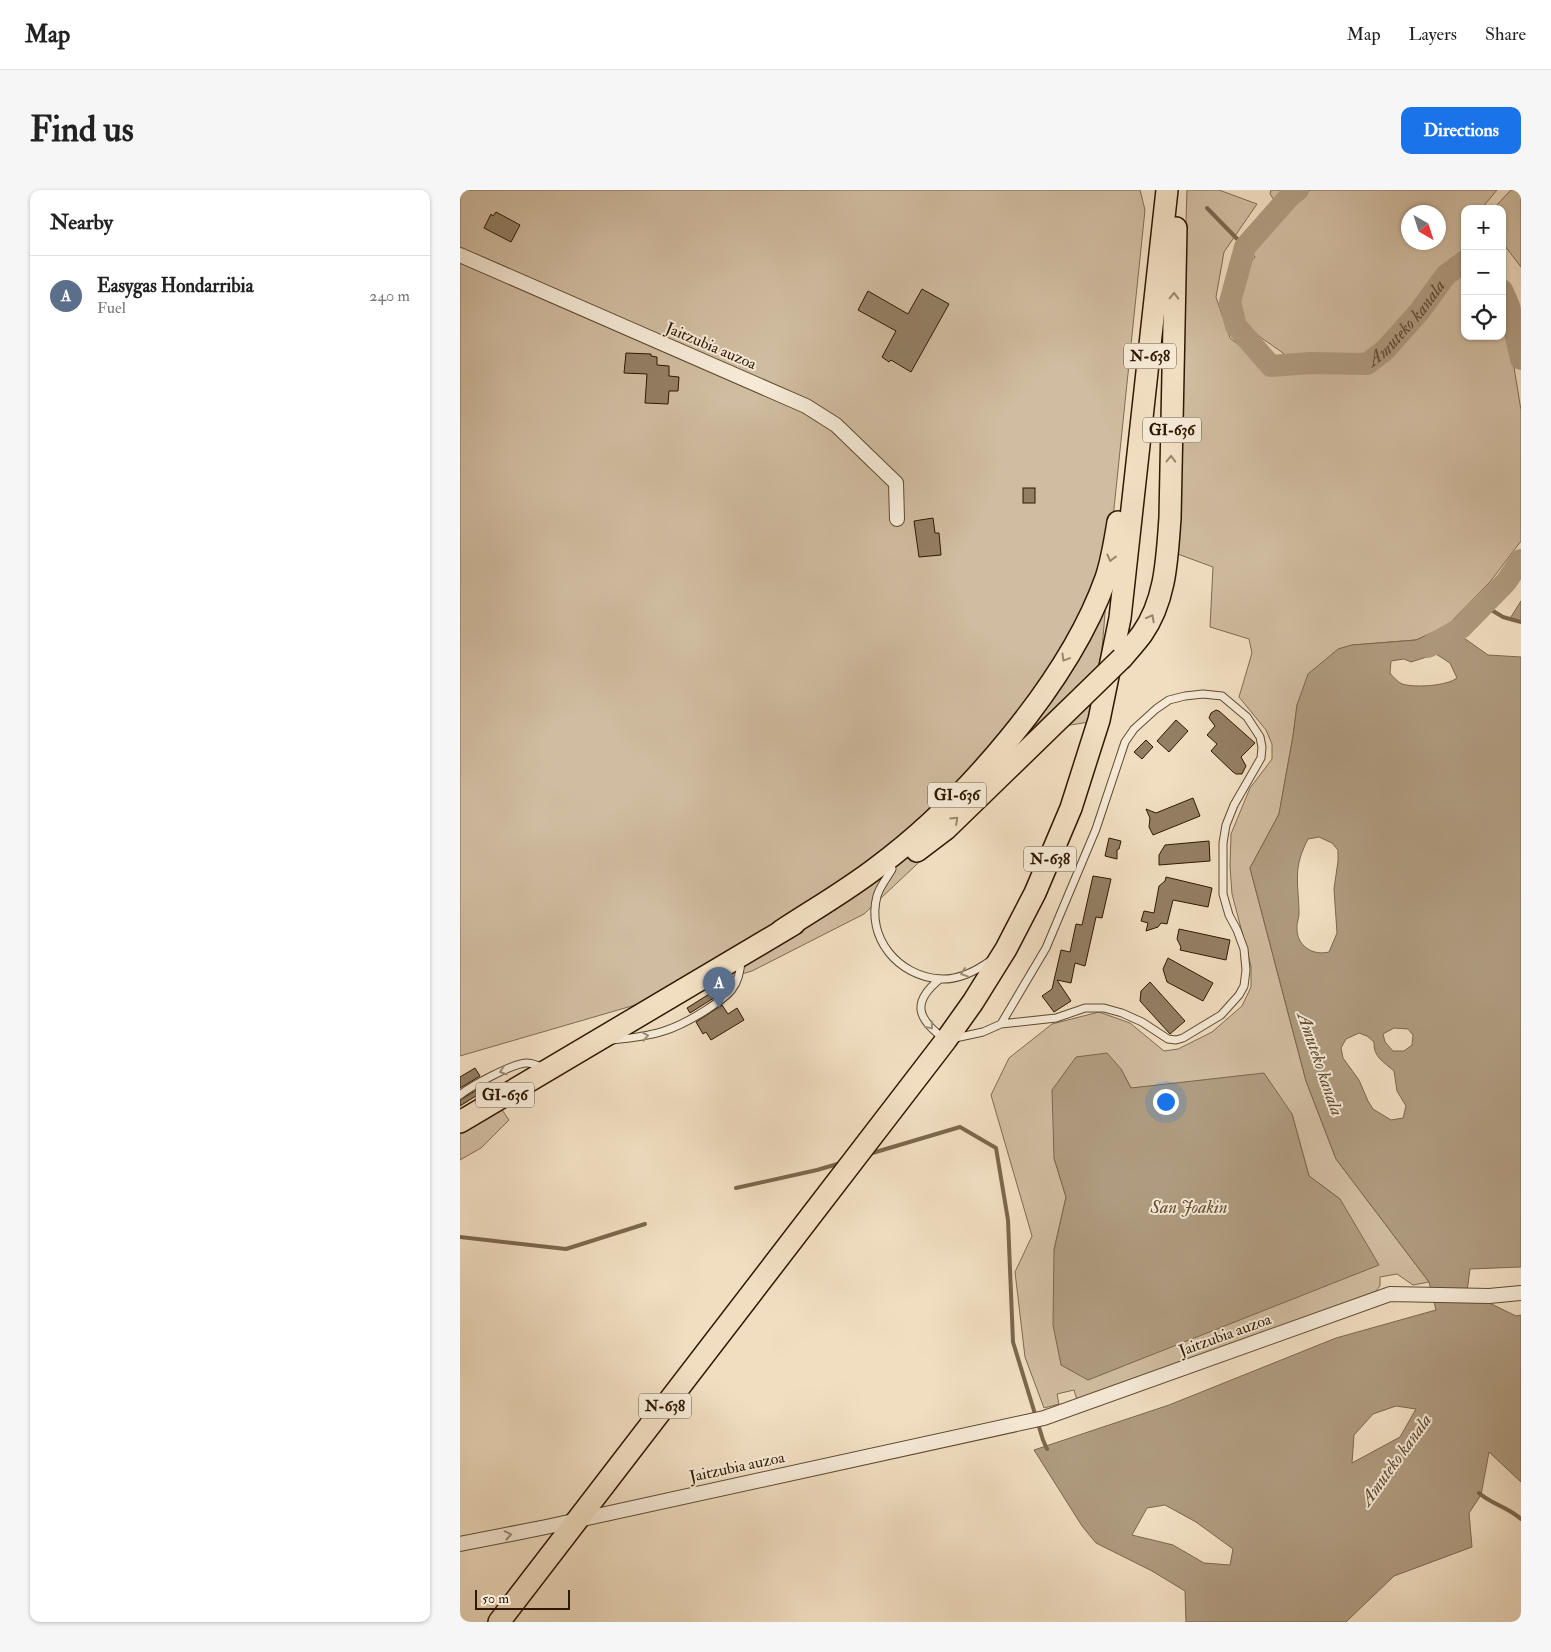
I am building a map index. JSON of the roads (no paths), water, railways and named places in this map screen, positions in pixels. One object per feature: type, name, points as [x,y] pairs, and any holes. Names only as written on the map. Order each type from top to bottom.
[{"type":"main road","name":"GI-636","points":[[781,931],[876,868],[922,831],[1007,741],[1050,684],[1090,616],[1106,577],[1114,542],[1128,458],[1155,190]]},
{"type":"main road","name":"N-638","points":[[499,1622],[946,1040],[973,1002],[1006,949],[1035,893],[1071,808],[1099,720],[1120,618],[1167,190]]},
{"type":"main road","name":"GI-636","points":[[460,1122],[781,931],[892,869],[946,829],[1122,658],[1143,633],[1156,609],[1164,583],[1167,559],[1170,518],[1176,190]]},
{"type":"main road","name":"N-638","points":[[1128,458],[1131,522]]},
{"type":"street","name":"Jaitzubia auzoa","points":[[460,255],[814,411],[836,425],[896,483],[897,519]]},
{"type":"street","name":"Jaitzubia auzoa","points":[[460,1544],[1022,1424],[1044,1418],[1390,1294],[1489,1296],[1521,1293]]},
{"type":"lane","points":[[940,979],[930,987],[922,1002],[920,1012],[933,1031],[946,1040],[983,1032],[1001,1024],[1056,1018],[1085,1008],[1104,1008],[1122,1013],[1142,1022],[1168,1039],[1176,1040],[1183,1038],[1222,1015],[1244,986],[1246,970],[1244,949],[1237,930],[1228,915],[1224,894],[1222,843],[1226,825],[1234,805],[1261,758],[1262,746],[1260,737],[1247,717],[1222,696],[1203,694],[1169,700],[1134,729],[1125,742],[1096,829],[1046,948],[1001,1024]]},
{"type":"lane","points":[[892,869],[877,896],[876,921],[882,942],[893,958],[910,970],[940,979],[951,978],[984,966],[1006,949]]},
{"type":"lane","points":[[596,1041],[640,1037],[668,1031],[687,1022],[728,996],[737,982],[740,972],[741,955]]},
{"type":"lane","points":[[460,1095],[495,1074],[526,1063],[550,1068]]},
{"type":"water","points":[[1521,601],[1521,622],[1509,620]]},
{"type":"water","points":[[1447,626],[1488,655],[1521,657],[1521,1267],[1470,1269],[1467,1292],[1516,1316],[1521,1315],[1521,1482],[1489,1452],[1481,1495],[1469,1513],[1472,1547],[1394,1576],[1346,1622],[1186,1622],[1185,1591],[1152,1571],[1096,1543],[1082,1526],[1034,1450],[1169,1405],[1336,1338],[1436,1310],[1429,1282],[1336,1159],[1306,1081],[1250,868],[1279,814],[1297,705],[1308,674],[1338,649],[1352,645],[1416,640]],"holes":[[[1436,654],[1450,663],[1457,678],[1446,683],[1431,686],[1402,684],[1390,673],[1391,661],[1404,659],[1411,662]],[[1319,837],[1332,843],[1338,850],[1334,889],[1337,933],[1329,952],[1312,951],[1303,945],[1298,935],[1297,874],[1303,849],[1308,839]],[[1394,1028],[1408,1029],[1413,1035],[1412,1045],[1404,1051],[1393,1051],[1385,1042],[1383,1034]],[[1359,1033],[1367,1036],[1374,1042],[1377,1055],[1394,1071],[1397,1091],[1406,1106],[1403,1118],[1391,1120],[1373,1109],[1359,1080],[1343,1058],[1341,1048],[1346,1039]],[[1396,1406],[1416,1409],[1400,1437],[1352,1463],[1354,1435],[1373,1414]],[[1165,1505],[1196,1522],[1233,1549],[1230,1565],[1204,1563],[1173,1545],[1132,1535],[1147,1508]]]},
{"type":"water","name":"San Joakin","points":[[1107,1053],[1121,1069],[1131,1088],[1264,1073],[1292,1114],[1309,1176],[1340,1199],[1379,1265],[1088,1380],[1061,1365],[1053,1325],[1054,1250],[1066,1197],[1054,1158],[1052,1090],[1076,1057]]},
{"type":"waterway","points":[[1298,190],[1290,196],[1245,247],[1230,302],[1236,326],[1271,366],[1310,363],[1367,364],[1385,350],[1419,312],[1446,275],[1461,264]]},
{"type":"waterway","points":[[1207,208],[1245,247]]},
{"type":"waterway","name":"Amuteko kanala","points":[[1504,295],[1509,306],[1521,359]]},
{"type":"waterway","name":"Amuteko kanala","points":[[1428,647],[1461,628],[1506,582],[1521,560]]},
{"type":"waterway","points":[[1483,605],[1503,617],[1521,622]]},
{"type":"waterway","points":[[869,1154],[960,1127],[996,1148],[1008,1220],[1013,1342],[1047,1449]]},
{"type":"waterway","points":[[736,1188],[841,1163]]},
{"type":"waterway","points":[[460,1237],[566,1249],[645,1224]]},
{"type":"waterway","points":[[1479,1493],[1511,1511],[1521,1519]]},
{"type":"place","name":"Easygas Hondarribia","points":[[719,1008]]}]
